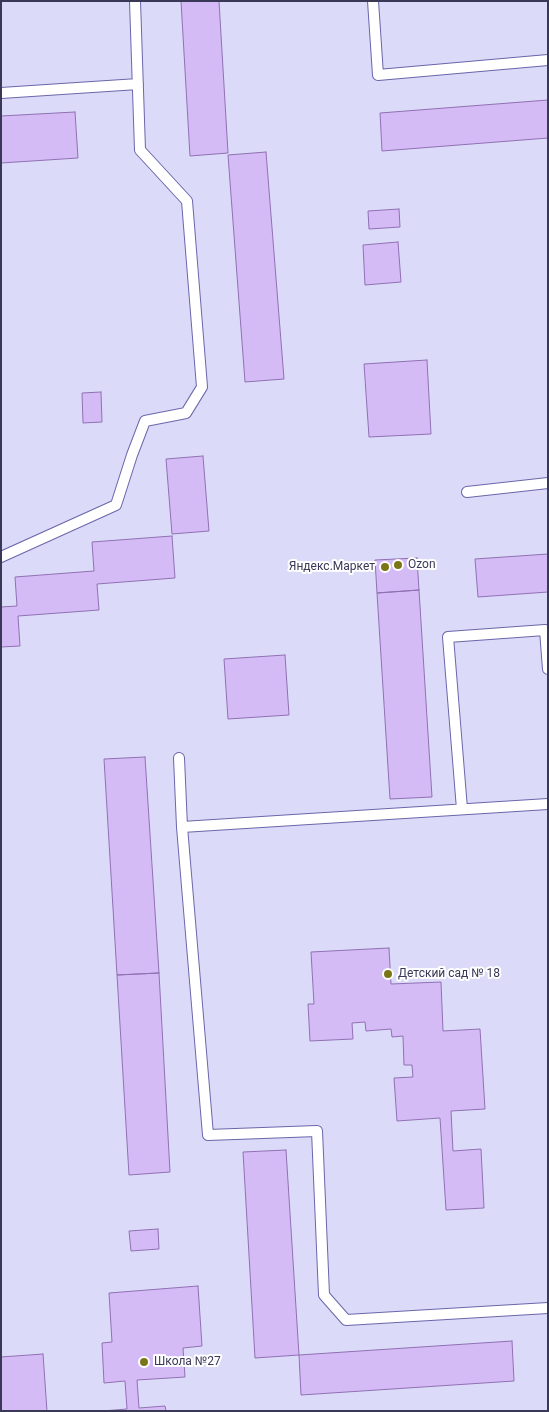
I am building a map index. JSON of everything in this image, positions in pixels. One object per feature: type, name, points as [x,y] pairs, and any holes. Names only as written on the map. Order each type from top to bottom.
[{"type":"lane","points":[[1,558],[116,505],[145,421],[186,413],[202,387],[187,201],[140,150],[135,1]]},
{"type":"lane","points":[[373,1],[378,75],[548,60]]},
{"type":"lane","points":[[1,93],[138,84]]},
{"type":"lane","points":[[467,492],[548,483]]},
{"type":"lane","points":[[462,809],[448,637],[545,630],[548,669]]},
{"type":"lane","points":[[178,758],[208,1135],[318,1131],[324,1295],[346,1320],[548,1308]]},
{"type":"lane","points":[[182,827],[548,804]]},
{"type":"building","points":[[181,1],[219,1],[228,153],[190,156]]},
{"type":"building","points":[[548,100],[548,138],[382,151],[380,113]]},
{"type":"building","points":[[75,112],[78,158],[1,163],[1,116]]},
{"type":"building","points":[[266,152],[284,379],[245,382],[228,155]]},
{"type":"building","points":[[399,209],[400,227],[369,229],[368,211]]},
{"type":"building","points":[[398,242],[401,282],[365,285],[363,245]]},
{"type":"building","points":[[427,360],[431,434],[369,437],[364,364]]},
{"type":"building","points":[[101,392],[102,422],[83,423],[82,393]]},
{"type":"building","points":[[203,456],[209,531],[172,534],[166,459]]},
{"type":"building","points":[[172,536],[175,578],[97,584],[99,610],[18,616],[20,646],[1,647],[1,607],[17,606],[15,577],[94,571],[92,542]]},
{"type":"building","points":[[548,554],[548,592],[478,597],[475,559]]},
{"type":"building","points":[[417,558],[419,590],[377,593],[375,560]]},
{"type":"building","points":[[419,590],[432,797],[390,799],[377,593]]},
{"type":"building","points":[[285,655],[289,715],[228,719],[224,659]]},
{"type":"building","points":[[145,757],[159,973],[117,975],[104,759]]},
{"type":"building","points":[[389,948],[391,984],[441,982],[443,1031],[480,1029],[485,1109],[451,1111],[453,1151],[481,1149],[484,1208],[446,1210],[440,1118],[397,1121],[394,1078],[413,1077],[412,1065],[404,1065],[403,1036],[392,1037],[391,1029],[366,1031],[365,1022],[352,1023],[353,1039],[310,1041],[308,1004],[314,1004],[311,952]]},
{"type":"building","points":[[159,973],[170,1172],[129,1175],[117,975]]},
{"type":"building","points":[[286,1150],[299,1355],[255,1358],[243,1152]]},
{"type":"building","points":[[158,1229],[159,1249],[131,1251],[129,1231]]},
{"type":"building","name":"Школа №27","points":[[198,1286],[202,1346],[183,1348],[185,1377],[137,1380],[139,1408],[165,1406],[166,1411],[102,1411],[127,1409],[125,1381],[104,1383],[102,1343],[112,1342],[109,1293]]},
{"type":"building","points":[[512,1341],[514,1381],[301,1395],[299,1355]]},
{"type":"building","points":[[43,1354],[47,1411],[1,1411],[1,1357]]},
{"type":"place","name":"Ozon","points":[[398,565]]},
{"type":"place","name":"Яндекс.Маркет","points":[[385,567]]},
{"type":"place","name":"Детский сад № 18","points":[[388,974]]},
{"type":"place","name":"Школа №27","points":[[144,1362]]}]
